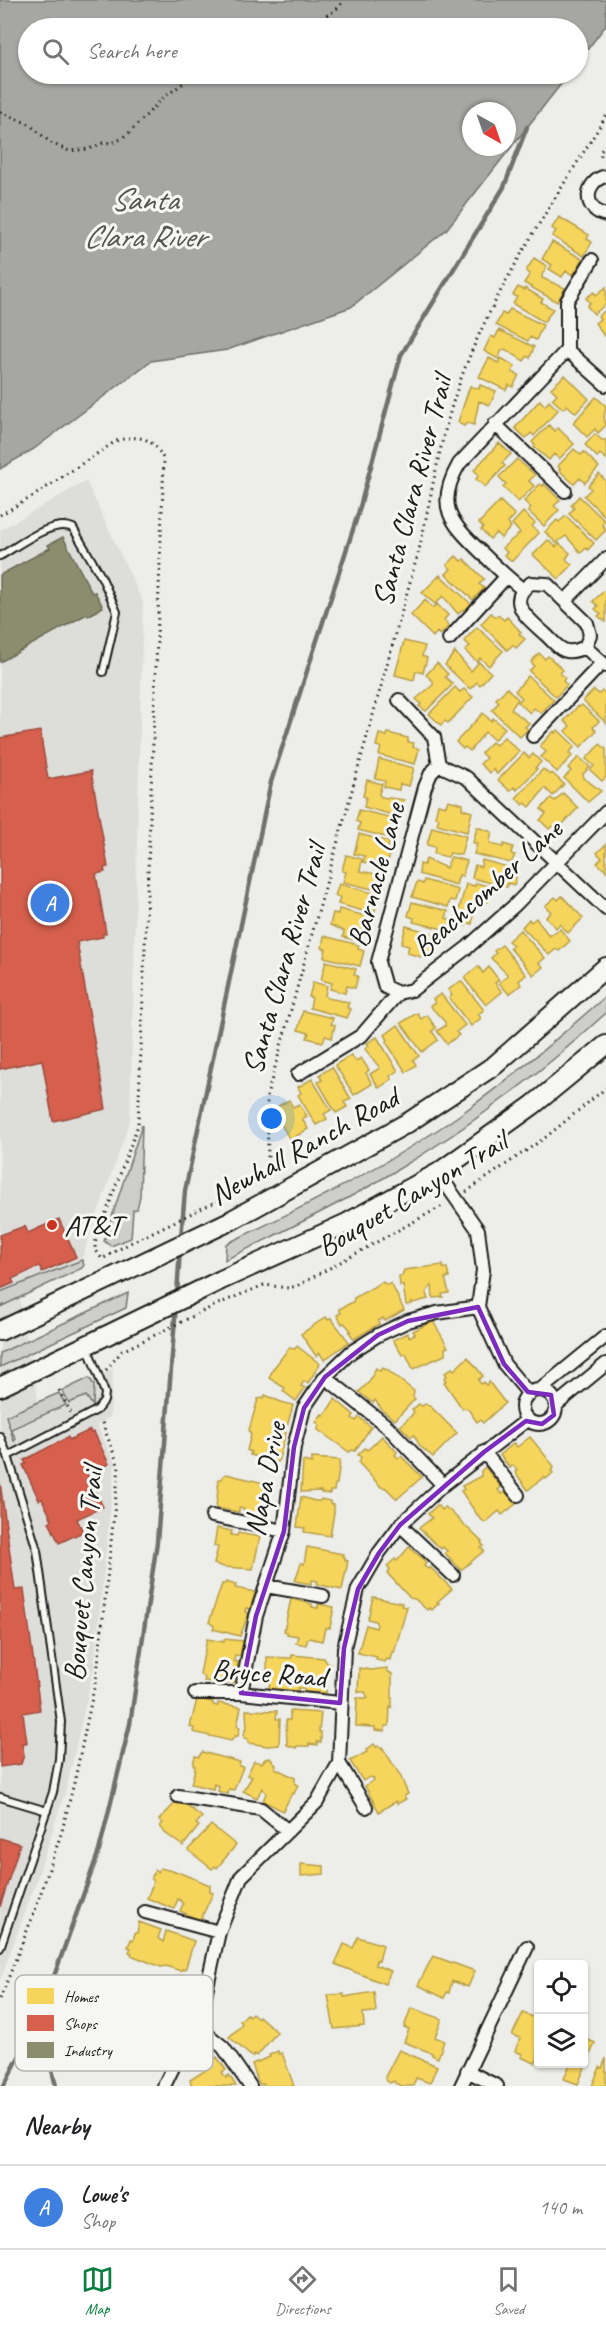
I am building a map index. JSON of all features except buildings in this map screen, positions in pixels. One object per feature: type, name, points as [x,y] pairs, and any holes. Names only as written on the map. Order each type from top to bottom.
[{"type":"main road","name":"Newhall Ranch Road","points":[[0,1330],[230,1221],[409,1122],[495,1065],[606,967]]},
{"type":"main road","points":[[0,1388],[220,1280],[347,1223],[438,1173],[533,1105],[606,1045]]},
{"type":"street","points":[[606,176],[593,182],[588,193],[591,206],[595,211],[606,215]]},
{"type":"street","points":[[522,590],[457,529],[450,516],[447,500],[449,481],[459,464],[495,424],[567,350],[567,301],[592,260]]},
{"type":"street","points":[[567,350],[606,385]]},
{"type":"street","points":[[495,424],[565,491]]},
{"type":"street","points":[[565,601],[606,560]]},
{"type":"street","points":[[449,639],[506,577]]},
{"type":"street","points":[[531,583],[546,584],[565,601],[587,623],[590,635],[585,647],[575,652],[564,651],[522,613],[519,602],[522,590],[531,583]]},
{"type":"street","points":[[533,736],[604,665],[585,647]]},
{"type":"street","points":[[399,700],[434,737],[439,765],[467,778],[606,909]]},
{"type":"street","name":"Barnacle Lane","points":[[398,993],[385,987],[378,962],[425,787],[431,773],[439,765]]},
{"type":"street","name":"Beachcomber Lane","points":[[398,993],[412,990],[468,947],[515,905],[606,812]]},
{"type":"street","points":[[298,1074],[362,1035],[398,993]]},
{"type":"street","points":[[438,1173],[478,1230],[483,1270],[478,1307],[504,1364],[535,1392],[551,1395],[556,1405],[554,1415],[547,1423],[537,1424],[527,1420],[522,1409],[525,1398],[535,1392],[606,1336]]},
{"type":"street","name":"Napa Drive","points":[[242,1693],[256,1616],[284,1532],[294,1447],[304,1408],[325,1377],[351,1352],[378,1335],[408,1321],[437,1313],[478,1307]]},
{"type":"street","points":[[556,1405],[606,1364]]},
{"type":"street","points":[[325,1377],[388,1427],[443,1485]]},
{"type":"street","points":[[209,1975],[219,1932],[241,1877],[316,1802],[339,1763],[344,1648],[358,1589],[379,1553],[400,1525],[443,1485],[527,1420]]},
{"type":"street","points":[[484,1452],[518,1496]]},
{"type":"street","points":[[212,1516],[284,1532]]},
{"type":"street","points":[[400,1525],[453,1575]]},
{"type":"street","points":[[266,1586],[323,1596]]},
{"type":"street","name":"Bryce Road","points":[[195,1693],[242,1693],[340,1703]]},
{"type":"street","points":[[339,1763],[366,1807]]},
{"type":"street","points":[[178,1796],[261,1809],[288,1831]]},
{"type":"street","points":[[145,1912],[219,1932]]},
{"type":"street","points":[[461,2086],[527,1947]]},
{"type":"street","points":[[213,2039],[223,2047],[250,2086]]},
{"type":"street","points":[[164,2086],[171,2071]]},
{"type":"street","points":[[467,2072],[497,2086]]},
{"type":"lane","points":[[0,556],[51,527],[65,524],[73,528],[102,578],[117,612],[103,672]]},
{"type":"lane","points":[[8,1456],[97,1410],[104,1401],[105,1393],[87,1346]]},
{"type":"lane","points":[[0,1436],[37,1550],[61,1722],[59,1759],[53,1792],[0,1948]]},
{"type":"lane","points":[[0,1797],[47,1811]]},
{"type":"path","points":[[319,18],[331,15],[344,0]]},
{"type":"path","points":[[0,112],[29,124],[51,143],[69,151],[89,149],[103,143],[116,142],[129,133],[162,99],[182,84]]},
{"type":"path","name":"Santa Clara River Trail","points":[[0,515],[32,497],[116,441],[132,436],[145,439],[158,448],[164,460],[138,1125],[95,1242],[95,1249],[102,1259],[130,1243],[271,1175],[268,1161],[267,1096],[420,546],[435,470],[459,386],[476,342],[510,276],[606,116]]},
{"type":"path","points":[[606,145],[601,148],[600,152],[601,156],[606,159]]},
{"type":"path","name":"Bouquet Canyon Trail","points":[[104,1371],[122,1351],[218,1304],[264,1285],[288,1288],[297,1286],[373,1246],[456,1198],[546,1137],[606,1088]]},
{"type":"path","name":"Bouquet Canyon Trail","points":[[0,1999],[34,1913],[62,1831],[97,1674],[119,1467],[99,1416]]},
{"type":"highlighted area","points":[[478,1307],[504,1364],[528,1392],[551,1395],[554,1415],[542,1424],[526,1421],[484,1452],[400,1525],[379,1553],[358,1589],[344,1648],[340,1703],[241,1693],[256,1616],[284,1531],[294,1447],[304,1408],[325,1377],[378,1335],[408,1321]]},
{"type":"shaded area","points":[[86,481],[143,602],[130,1121],[82,1258],[18,1292],[39,1404],[113,1369],[110,1417],[97,1425],[115,1463],[94,1667],[67,1786],[36,1882],[0,1981],[0,530]]},
{"type":"shaded area","points":[[606,996],[606,1013],[528,1080],[473,1121],[367,1187],[307,1220],[225,1260],[226,1244],[346,1184],[461,1114],[517,1072]]},
{"type":"shaded area","points":[[142,1125],[140,1196],[137,1209],[133,1210],[131,1238],[111,1246],[104,1241]]},
{"type":"shaded area","points":[[82,1260],[84,1265],[82,1268],[0,1307],[0,1292]]},
{"type":"shaded area","points":[[128,1293],[126,1308],[0,1367],[0,1353]]},
{"type":"shaded area","points":[[89,1378],[94,1385],[93,1406],[86,1396],[69,1403],[62,1391]]},
{"type":"shaded area","points":[[59,1393],[66,1405],[11,1429],[16,1439],[14,1441],[6,1416]]},
{"type":"water","name":"Santa Clara River","points":[[0,0],[606,0],[606,25],[588,49],[588,18],[18,18],[18,84],[561,84],[516,141],[516,102],[462,102],[462,156],[504,156],[446,230],[351,307],[227,350],[151,361],[34,449],[0,469]]},
{"type":"waterway","points":[[181,1238],[185,1191],[271,782],[358,514],[401,355],[504,187],[527,127]]},
{"type":"waterway","points":[[177,1295],[180,1249]]},
{"type":"waterway","points":[[54,1975],[99,1851],[130,1724],[157,1542],[176,1306]]},
{"type":"waterway","points":[[4,2086],[15,2065]]},
{"type":"waterway","points":[[52,2071],[56,2086]]},
{"type":"place","name":"Lowe's","points":[[50,903]]},
{"type":"place","name":"AT&T","points":[[52,1225]]}]
